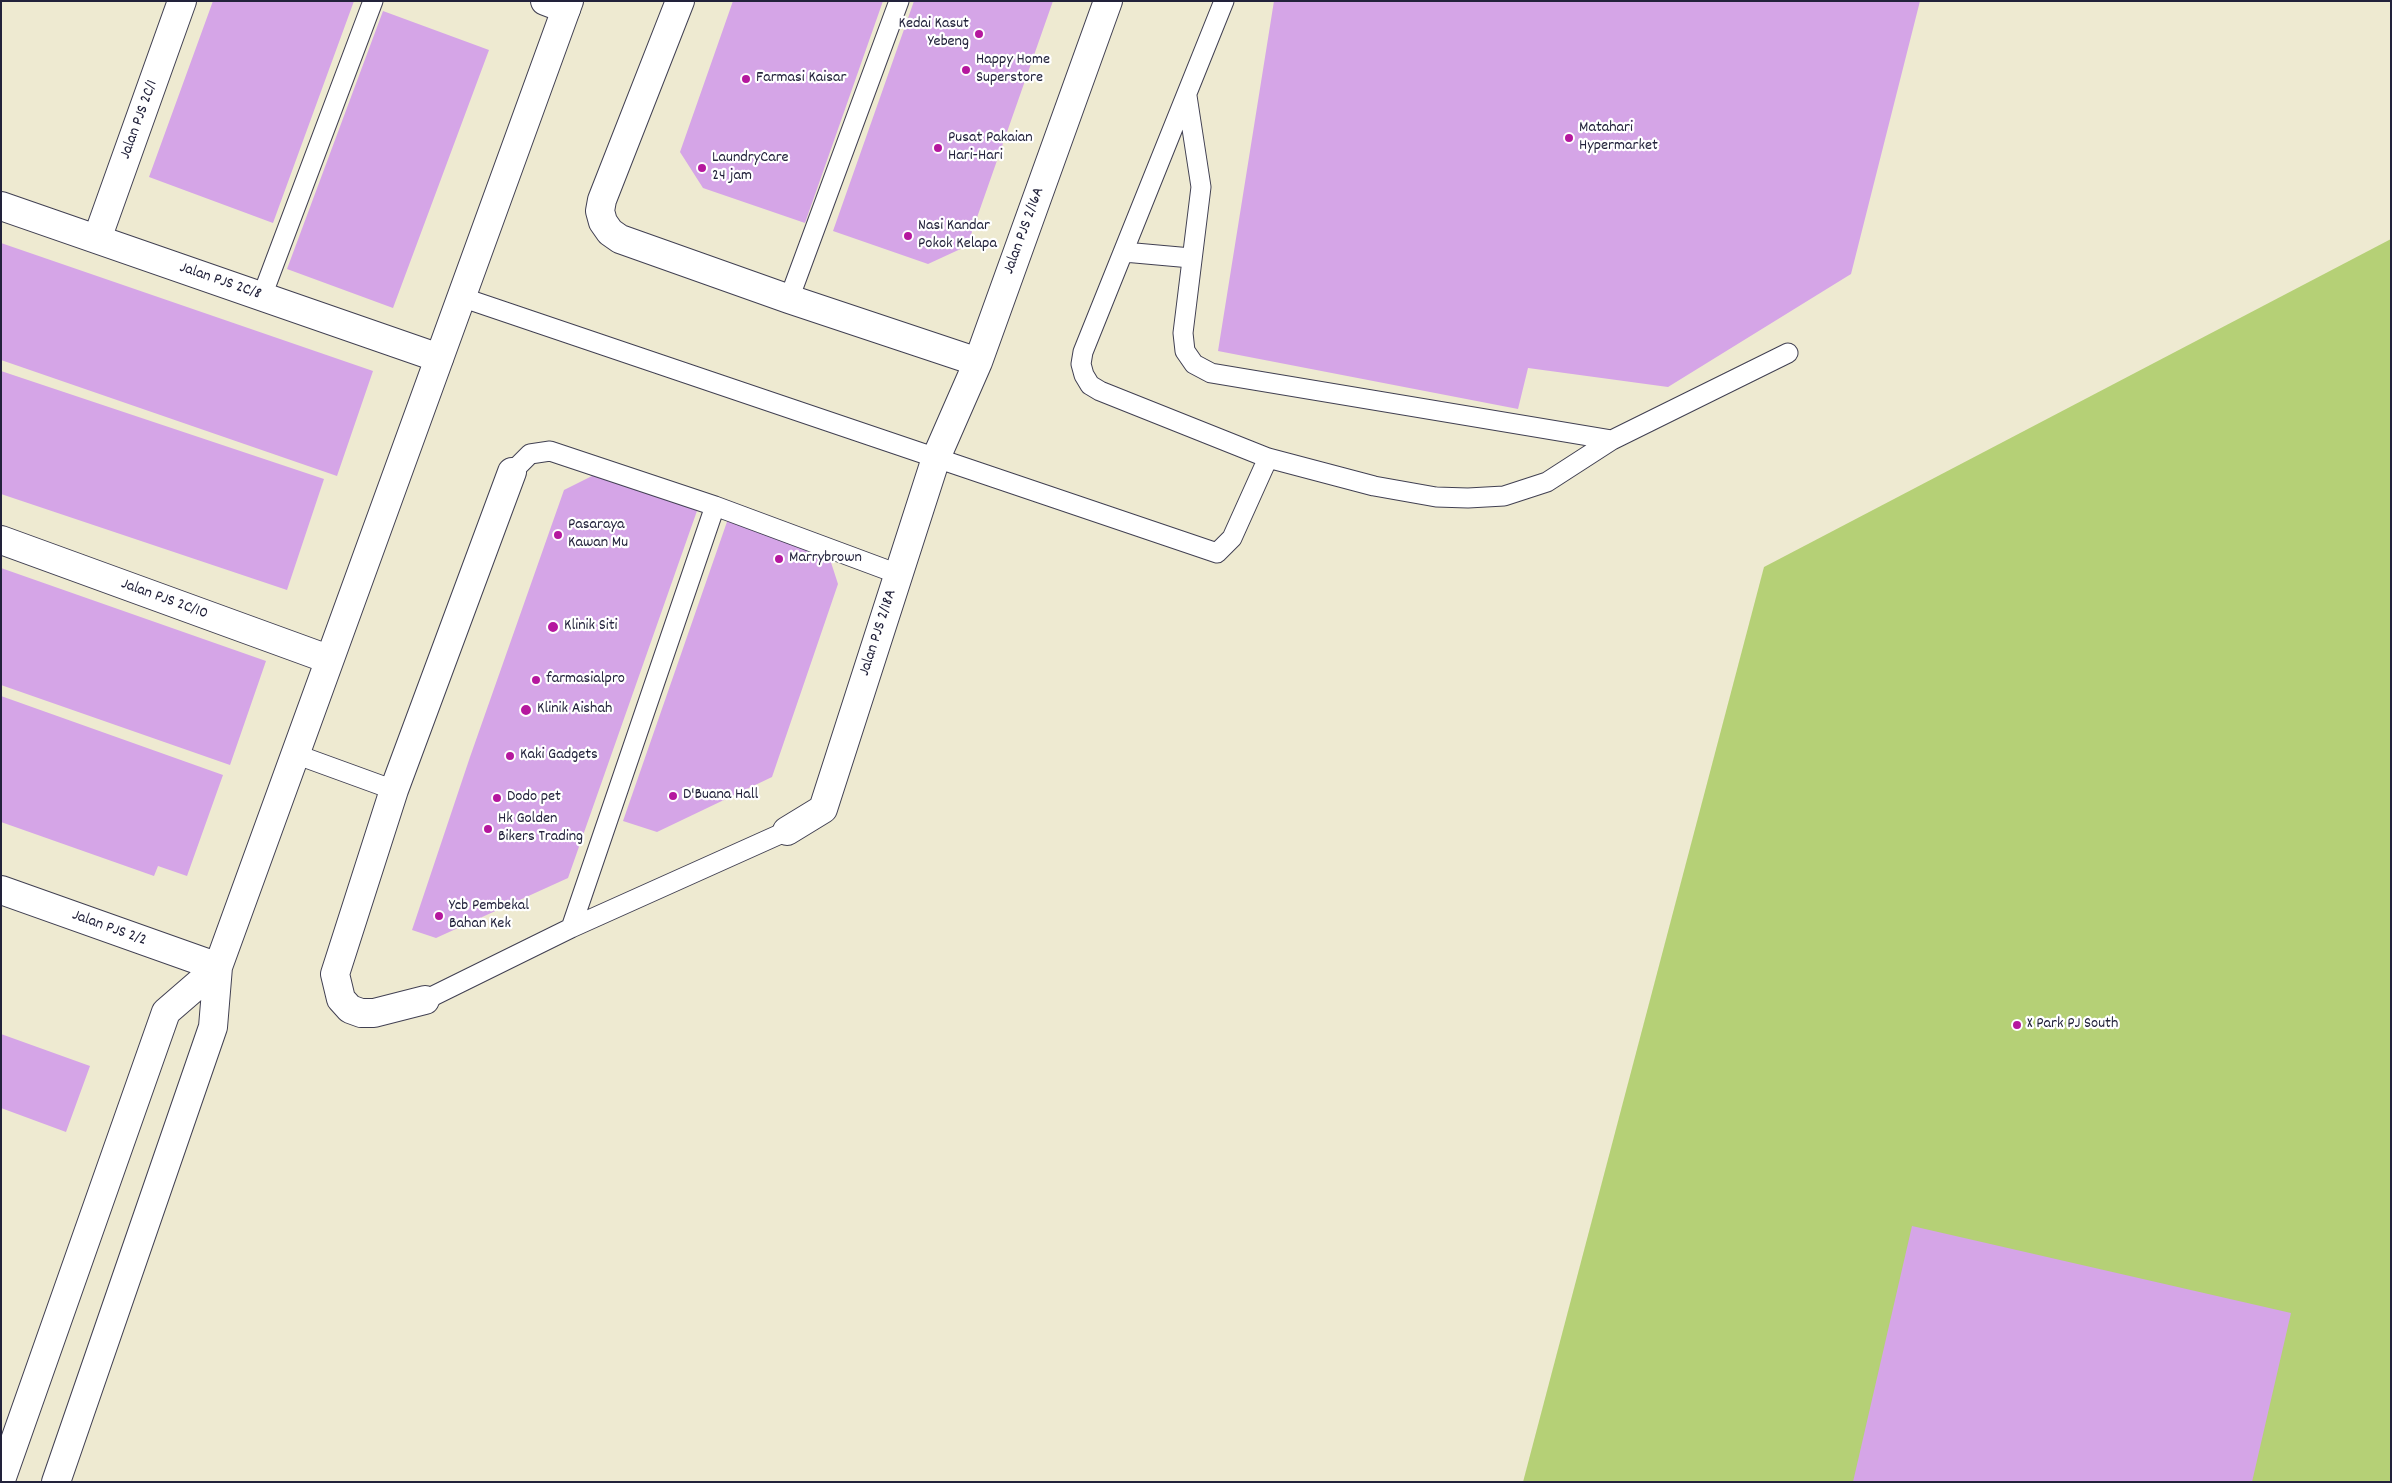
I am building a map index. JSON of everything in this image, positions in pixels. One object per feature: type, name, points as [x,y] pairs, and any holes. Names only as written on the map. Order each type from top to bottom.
[{"type":"street","name":"Jalan PJS 2C/1","points":[[97,239],[182,1]]},
{"type":"street","points":[[680,1],[602,200],[600,211],[603,222],[610,232],[620,239],[789,300],[978,362]]},
{"type":"street","name":"Jalan PJS 2/16A","points":[[936,458],[978,362],[1108,1]]},
{"type":"street","points":[[56,1482],[213,1027],[218,966],[461,297],[560,4]]},
{"type":"street","name":"Jalan PJS 2C/8","points":[[1,206],[439,358]]},
{"type":"street","name":"Jalan PJS 2/18A","points":[[788,831],[823,809],[936,458]]},
{"type":"street","points":[[425,1000],[374,1013],[361,1013],[350,1008],[341,999],[335,974],[394,790],[512,472]]},
{"type":"street","name":"Jalan PJS 2C/10","points":[[1,540],[328,659]]},
{"type":"street","name":"Jalan PJS 2/2","points":[[1,890],[218,966]]},
{"type":"street","points":[[1,1480],[166,1012],[218,966]]},
{"type":"lane","points":[[262,296],[373,1]]},
{"type":"lane","points":[[789,300],[899,1]]},
{"type":"lane","points":[[1224,1],[1083,352],[1082,370],[1090,385],[1109,395],[1268,458],[1374,486],[1436,497],[1468,498],[1504,496],[1547,482],[1612,440],[1788,353]]},
{"type":"lane","points":[[1187,94],[1201,187],[1183,332],[1185,351],[1194,364],[1211,373],[1612,440]]},
{"type":"lane","points":[[1124,252],[1191,258]]},
{"type":"lane","points":[[461,297],[1217,553],[1232,538],[1268,458]]},
{"type":"lane","points":[[512,472],[530,454],[550,450],[715,506],[898,574]]},
{"type":"lane","points":[[571,928],[715,506]]},
{"type":"lane","points":[[296,754],[394,790]]},
{"type":"lane","points":[[425,1000],[571,928],[788,831]]},
{"type":"green space","name":"X Park PJ South","points":[[2391,239],[2391,1482],[1523,1482],[1764,567]]},
{"type":"building","points":[[213,1],[354,1],[273,223],[149,177]]},
{"type":"building","points":[[733,1],[883,1],[805,223],[703,188],[680,152]]},
{"type":"building","points":[[914,1],[1053,1],[967,246],[928,264],[833,231]]},
{"type":"building","name":"Matahari Hypermarket","points":[[1274,1],[1920,1],[1851,274],[1668,387],[1528,368],[1518,409],[1218,351]]},
{"type":"building","points":[[383,11],[489,50],[393,308],[287,269]]},
{"type":"building","points":[[1,243],[373,371],[337,476],[1,360]]},
{"type":"building","points":[[1,371],[324,479],[287,590],[1,494]]},
{"type":"building","points":[[598,473],[698,508],[568,878],[436,938],[412,930],[470,757],[564,490]]},
{"type":"building","points":[[729,516],[827,550],[838,584],[772,777],[657,832],[623,821]]},
{"type":"building","points":[[1,568],[266,661],[230,765],[1,685]]},
{"type":"building","points":[[1,696],[223,775],[187,876],[158,866],[154,876],[1,822]]},
{"type":"building","points":[[1,1034],[90,1066],[66,1132],[1,1108]]},
{"type":"building","points":[[1912,1226],[2291,1313],[2252,1482],[1853,1482]]},
{"type":"place","name":"Kedai Kasut Yebeng","points":[[979,34]]},
{"type":"place","name":"Happy Home Superstore","points":[[966,70]]},
{"type":"place","name":"Farmasi Kaisar","points":[[746,79]]},
{"type":"place","name":"Matahari Hypermarket","points":[[1569,138]]},
{"type":"place","name":"Pusat Pakaian Hari-Hari","points":[[938,148]]},
{"type":"place","name":"LaundryCare 24 jam","points":[[702,168]]},
{"type":"place","name":"Nasi Kandar Pokok Kelapa","points":[[908,236]]},
{"type":"place","name":"Pasaraya Kawan Mu","points":[[558,535]]},
{"type":"place","name":"Marrybrown","points":[[779,559]]},
{"type":"place","name":"Klinik Siti","points":[[553,627]]},
{"type":"place","name":"farmasialpro","points":[[536,680]]},
{"type":"place","name":"Klinik Aishah","points":[[526,710]]},
{"type":"place","name":"Kaki Gadgets","points":[[510,756]]},
{"type":"place","name":"D'Buana Hall","points":[[673,796]]},
{"type":"place","name":"Dodo pet","points":[[497,798]]},
{"type":"place","name":"Hk Golden Bikers Trading","points":[[488,829]]},
{"type":"place","name":"Ycb Pembekal Bahan Kek","points":[[439,916]]},
{"type":"place","name":"X Park PJ South","points":[[2017,1025]]}]
